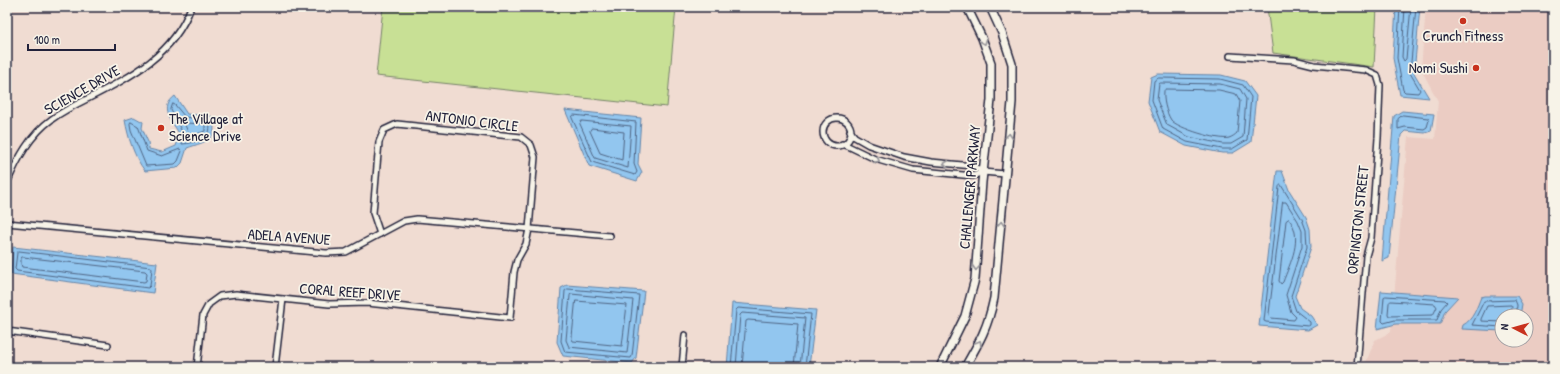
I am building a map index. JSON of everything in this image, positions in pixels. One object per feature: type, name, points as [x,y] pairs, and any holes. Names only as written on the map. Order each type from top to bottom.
[{"type":"main road","name":"CHALLENGER PARKWAY","points":[[940,367],[965,316],[975,279],[983,172],[991,100],[991,63],[982,38],[967,7]]},
{"type":"main road","points":[[965,367],[983,336],[990,318],[997,276],[1012,102],[1012,64],[1002,33],[990,7]]},
{"type":"street","name":"SCIENCE DRIVE","points":[[7,183],[17,160],[34,135],[60,114],[132,76],[154,60],[176,35],[191,7]]},
{"type":"street","name":"ORPINGTON STREET","points":[[1230,56],[1294,60],[1314,65],[1366,70],[1377,75],[1380,85],[1378,138],[1371,238],[1366,256],[1357,367]]},
{"type":"street","points":[[983,172],[973,176],[913,170],[882,162],[842,144],[832,144],[826,140],[823,134],[824,126],[831,119],[840,118],[849,126],[850,131],[855,137],[889,152],[917,160],[973,166],[983,172],[1005,174]]},
{"type":"street","name":"ANTONIO CIRCLE","points":[[380,234],[374,213],[379,142],[384,130],[397,124],[521,137],[531,145],[535,157],[529,229],[526,244],[514,272]]},
{"type":"street","points":[[842,144],[848,140],[850,131]]},
{"type":"street","name":"ADELA AVENUE","points":[[7,223],[326,253],[346,252],[404,221],[417,219],[610,236]]},
{"type":"street","name":"CORAL REEF DRIVE","points":[[197,367],[202,315],[209,304],[220,296],[236,294],[329,304],[367,303],[510,318],[514,272]]},
{"type":"street","points":[[275,367],[284,299]]},
{"type":"street","points":[[7,331],[108,345]]},
{"type":"street","points":[[682,367],[685,335]]},
{"type":"shaded area","points":[[1426,7],[1553,7],[1553,367],[1364,367],[1375,340],[1391,332],[1408,137],[1435,139],[1438,101],[1421,69]]},
{"type":"green space","points":[[383,7],[676,7],[667,107],[376,76]]},
{"type":"green space","points":[[1267,7],[1377,7],[1374,67],[1273,53]]},
{"type":"water","points":[[1396,7],[1420,7],[1414,73],[1429,98],[1400,95],[1393,58]]},
{"type":"water","points":[[1158,74],[1221,75],[1245,81],[1256,96],[1251,142],[1233,153],[1222,153],[1186,146],[1160,132],[1148,101],[1151,77]]},
{"type":"water","points":[[175,96],[187,114],[211,116],[214,130],[213,135],[206,141],[187,148],[182,163],[177,168],[145,171],[132,147],[125,120],[134,117],[143,122],[142,128],[148,142],[149,149],[162,152],[176,146],[180,135],[168,115],[167,110],[170,101]]},
{"type":"water","points":[[565,110],[641,118],[638,164],[642,172],[637,181],[589,166]]},
{"type":"water","points":[[1402,111],[1434,114],[1431,131],[1425,133],[1405,131],[1401,135],[1389,258],[1382,261],[1394,116]]},
{"type":"water","points":[[1277,171],[1282,171],[1289,190],[1306,217],[1310,229],[1311,247],[1295,296],[1300,308],[1311,316],[1317,325],[1308,330],[1259,326]]},
{"type":"water","points":[[13,247],[157,263],[153,293],[11,274]]},
{"type":"water","points":[[567,285],[644,291],[636,358],[632,363],[563,356],[557,342],[561,288]]},
{"type":"water","points":[[1381,291],[1458,297],[1445,311],[1440,324],[1396,324],[1377,329]]},
{"type":"water","points":[[1517,296],[1522,304],[1521,308],[1494,308],[1494,331],[1462,329],[1463,325],[1474,313],[1481,297]]},
{"type":"water","points":[[732,303],[816,310],[809,367],[727,367]]},
{"type":"place","name":"Crunch Fitness","points":[[1463,21]]},
{"type":"place","name":"Nomi Sushi","points":[[1476,68]]},
{"type":"place","name":"The Village at Science Drive","points":[[161,128]]}]
